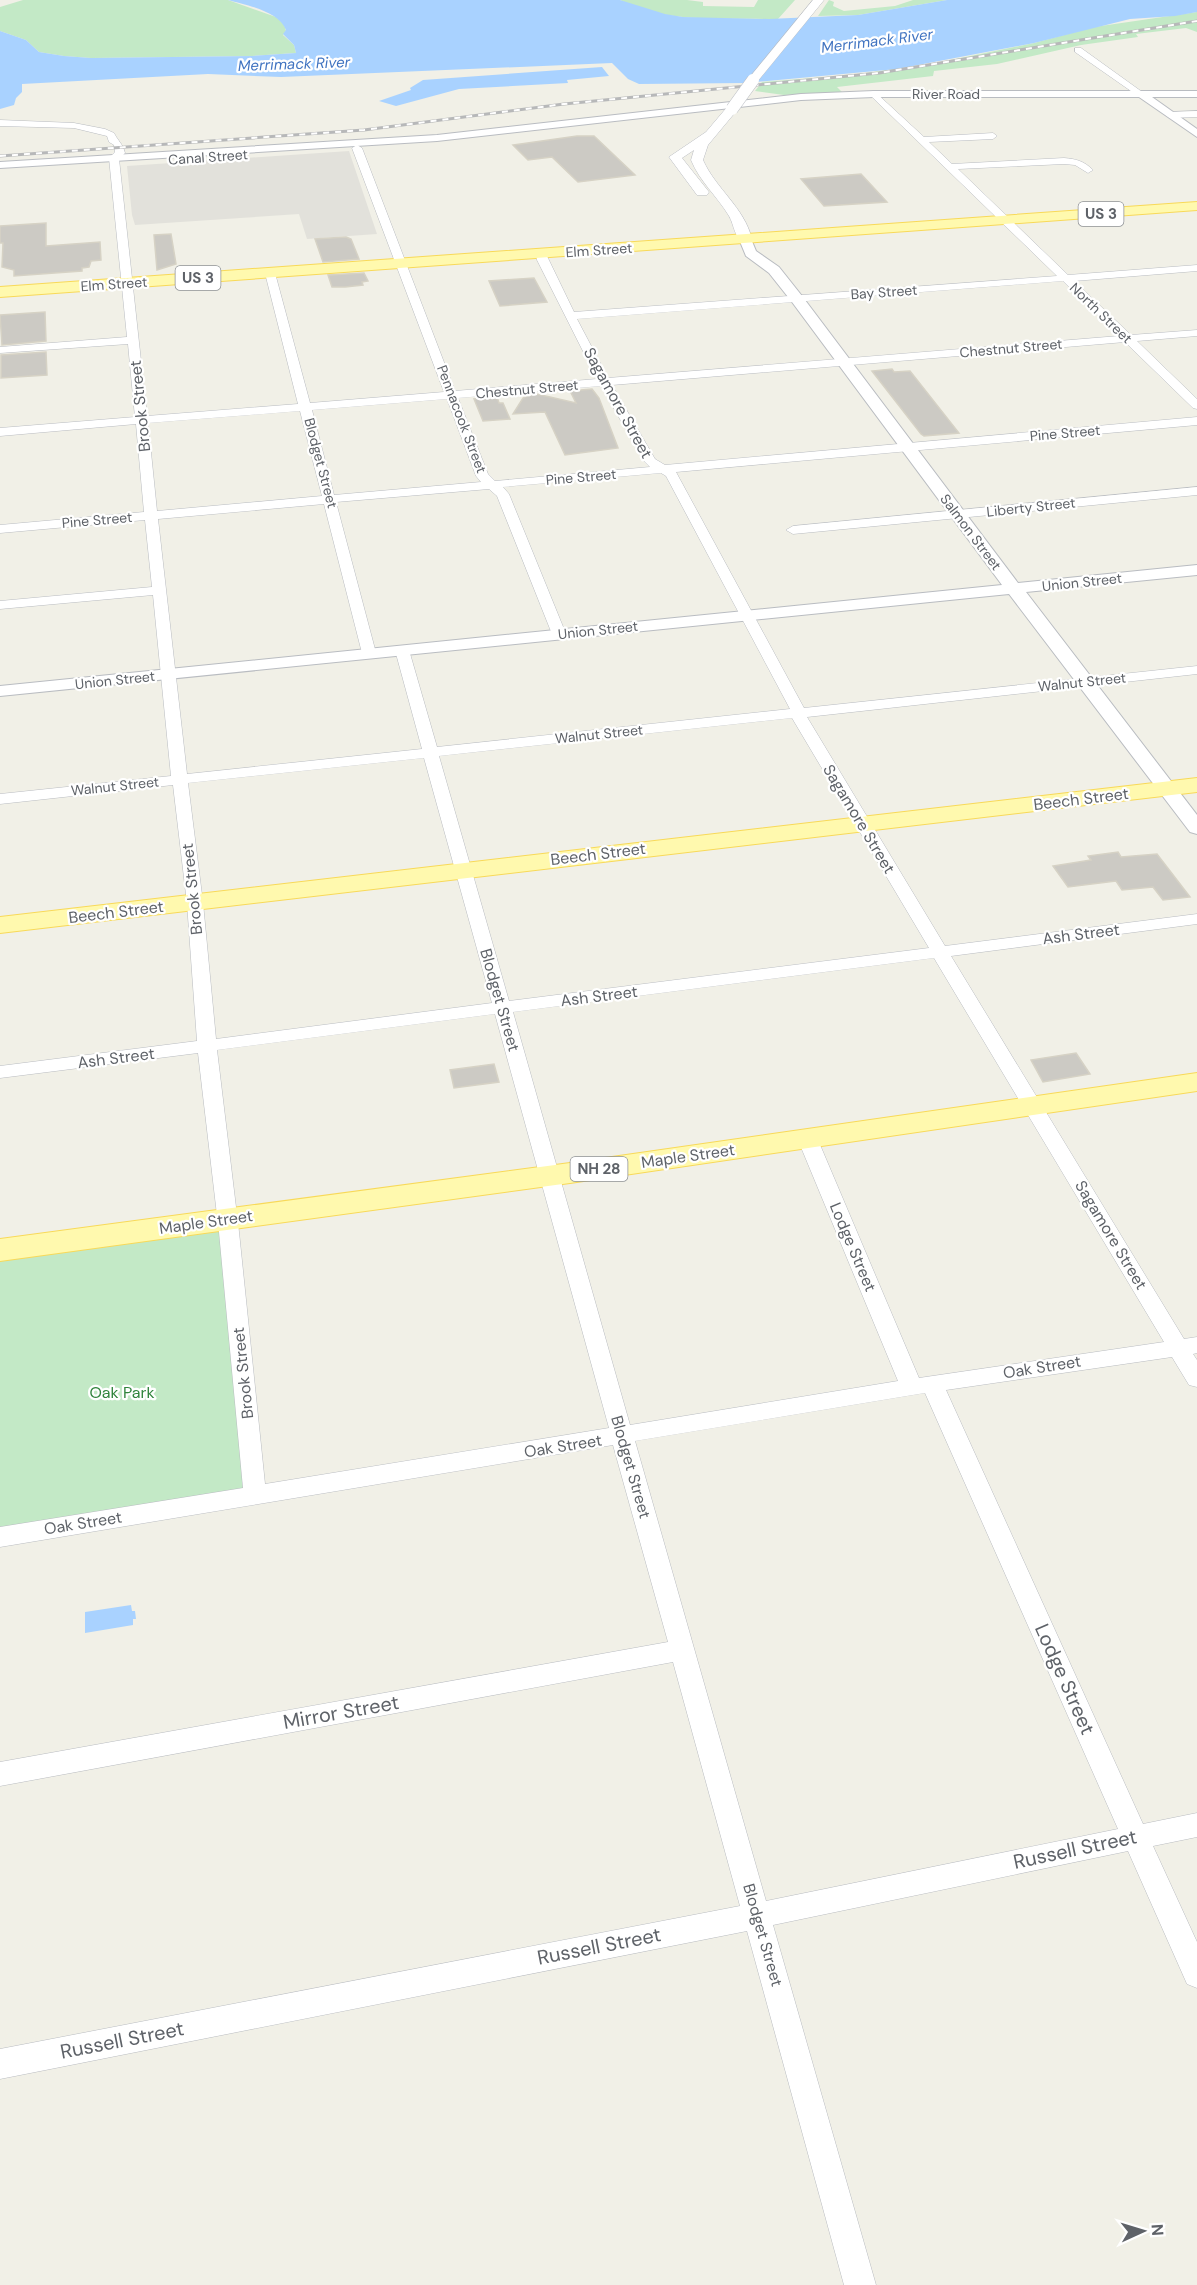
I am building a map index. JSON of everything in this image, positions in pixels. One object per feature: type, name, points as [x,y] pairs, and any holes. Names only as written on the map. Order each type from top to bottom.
[{"type":"main road","points":[[745,239],[742,224],[702,170],[697,160],[699,149],[819,0]]},
{"type":"main road","points":[[712,132],[675,157],[717,210],[745,239]]},
{"type":"main road","name":"Elm Street","points":[[0,292],[1197,206]]},
{"type":"main road","name":"Beech Street","points":[[0,925],[1197,785]]},
{"type":"main road","name":"Maple Street","points":[[0,1250],[808,1140],[1197,1082]]},
{"type":"street","points":[[1078,50],[1197,134]]},
{"type":"street","name":"River Road","points":[[695,107],[801,97],[874,94],[1197,94]]},
{"type":"street","name":"North Street","points":[[874,94],[1197,405]]},
{"type":"street","name":"Canal Street","points":[[0,165],[357,148],[415,139],[695,107]]},
{"type":"street","points":[[1170,115],[1197,114]]},
{"type":"street","name":"Brook Street","points":[[0,123],[95,129],[107,132],[112,140],[106,145],[108,154],[115,160],[168,675],[195,903],[207,1046],[255,1496]]},
{"type":"street","points":[[921,140],[993,136]]},
{"type":"street","name":"Canal Street","points":[[0,171],[115,160],[415,139]]},
{"type":"street","name":"Pennacook Street","points":[[357,148],[482,476],[503,494],[559,634]]},
{"type":"street","points":[[950,167],[1065,161],[1077,162],[1088,170]]},
{"type":"street","name":"Salmon Street","points":[[745,239],[750,253],[774,270],[797,299],[957,514],[1197,828]]},
{"type":"street","name":"Sagamore Street","points":[[541,254],[605,383],[652,464],[671,474],[796,704],[800,720],[1032,1107],[1188,1346],[1197,1379]]},
{"type":"street","name":"Bay Street","points":[[570,316],[1197,268]]},
{"type":"street","name":"Blodget Street","points":[[270,273],[369,653]]},
{"type":"street","name":"Chestnut Street","points":[[0,432],[1197,333]]},
{"type":"street","points":[[0,351],[133,340]]},
{"type":"street","name":"Pine Street","points":[[0,529],[1197,421]]},
{"type":"street","name":"Liberty Street","points":[[793,530],[1197,491]]},
{"type":"street","name":"Union Street","points":[[0,691],[1197,570]]},
{"type":"street","points":[[0,605],[159,590]]},
{"type":"street","name":"Blodget Street","points":[[402,650],[860,2285]]},
{"type":"street","name":"Walnut Street","points":[[0,799],[1197,670]]},
{"type":"street","name":"Ash Street","points":[[0,1072],[1197,919]]},
{"type":"street","name":"Lodge Street","points":[[808,1140],[922,1387],[1135,1836],[1197,1974]]},
{"type":"street","name":"Oak Street","points":[[0,1537],[1188,1346]]},
{"type":"street","name":"Mirror Street","points":[[0,1774],[682,1650]]},
{"type":"street","name":"Russell Street","points":[[0,2064],[757,1915],[1197,1825]]},
{"type":"shaded area","points":[[349,151],[377,234],[307,239],[299,214],[135,225],[127,166]]},
{"type":"green space","points":[[23,0],[228,0],[276,17],[284,24],[286,31],[283,35],[294,45],[296,53],[252,56],[91,58],[39,52],[26,40],[0,31],[0,7]]},
{"type":"green space","points":[[620,0],[687,0],[703,2],[703,6],[754,7],[758,0],[795,0],[778,19],[712,19],[655,13]]},
{"type":"green space","points":[[829,0],[834,2],[833,6],[844,11],[895,6],[913,0],[947,0],[858,15],[818,16]]},
{"type":"green space","points":[[1197,12],[1197,32],[1186,28],[1136,34],[1138,37],[1081,45],[997,64],[934,71],[933,76],[837,87],[842,92],[784,95],[755,91],[762,82],[851,75],[931,64],[1034,43],[1094,27]]},
{"type":"green space","name":"Oak Park","points":[[227,1218],[255,1496],[0,1537],[0,1257]]},
{"type":"water","name":"Merrimack River","points":[[228,0],[620,0],[683,17],[769,19],[858,15],[947,0],[1197,0],[1197,12],[1130,19],[1034,43],[897,69],[745,83],[639,84],[628,79],[612,63],[281,77],[208,74],[22,84],[22,92],[16,98],[14,105],[0,109],[0,31],[26,40],[39,52],[64,56],[91,58],[252,56],[296,53],[294,45],[283,34],[286,30],[277,18],[261,10]]},
{"type":"water","points":[[602,67],[609,76],[567,80],[568,83],[459,89],[396,106],[379,101],[411,90],[410,88],[423,80]]},
{"type":"water","points":[[131,1605],[136,1619],[133,1619],[133,1625],[85,1633],[85,1612]]},
{"type":"building","points":[[577,136],[594,136],[635,175],[578,182],[552,157],[528,160],[513,145]]},
{"type":"building","points":[[861,174],[887,202],[824,206],[801,179]]},
{"type":"building","points":[[46,223],[46,246],[100,242],[101,260],[91,261],[89,267],[82,268],[82,271],[14,276],[14,270],[2,267],[3,243],[0,243],[0,226]]},
{"type":"building","points":[[171,234],[176,264],[157,270],[154,235]]},
{"type":"building","points":[[346,237],[351,239],[359,259],[323,262],[315,239]]},
{"type":"building","points":[[364,273],[368,281],[362,282],[363,285],[345,287],[332,287],[328,275]]},
{"type":"building","points":[[534,278],[547,302],[500,306],[489,281]]},
{"type":"building","points":[[45,312],[46,341],[2,345],[0,315]]},
{"type":"building","points":[[46,352],[47,375],[1,378],[1,355]]},
{"type":"building","points":[[892,369],[894,372],[910,371],[959,433],[924,436],[921,434],[872,371]]},
{"type":"building","points":[[592,389],[599,398],[618,448],[565,455],[545,412],[513,414],[523,398],[527,396],[537,394],[576,403],[570,391]]},
{"type":"building","points":[[497,397],[499,403],[503,403],[510,419],[483,421],[474,399]]},
{"type":"building","points":[[1118,852],[1121,857],[1157,854],[1190,897],[1163,900],[1153,887],[1122,890],[1116,881],[1068,887],[1053,866],[1091,860],[1088,856]]},
{"type":"building","points":[[1076,1053],[1090,1074],[1043,1082],[1031,1060]]},
{"type":"building","points":[[494,1064],[499,1082],[454,1088],[450,1070]]},
{"type":"railway","points":[[0,156],[364,130],[564,104],[879,73],[1197,21]]}]
